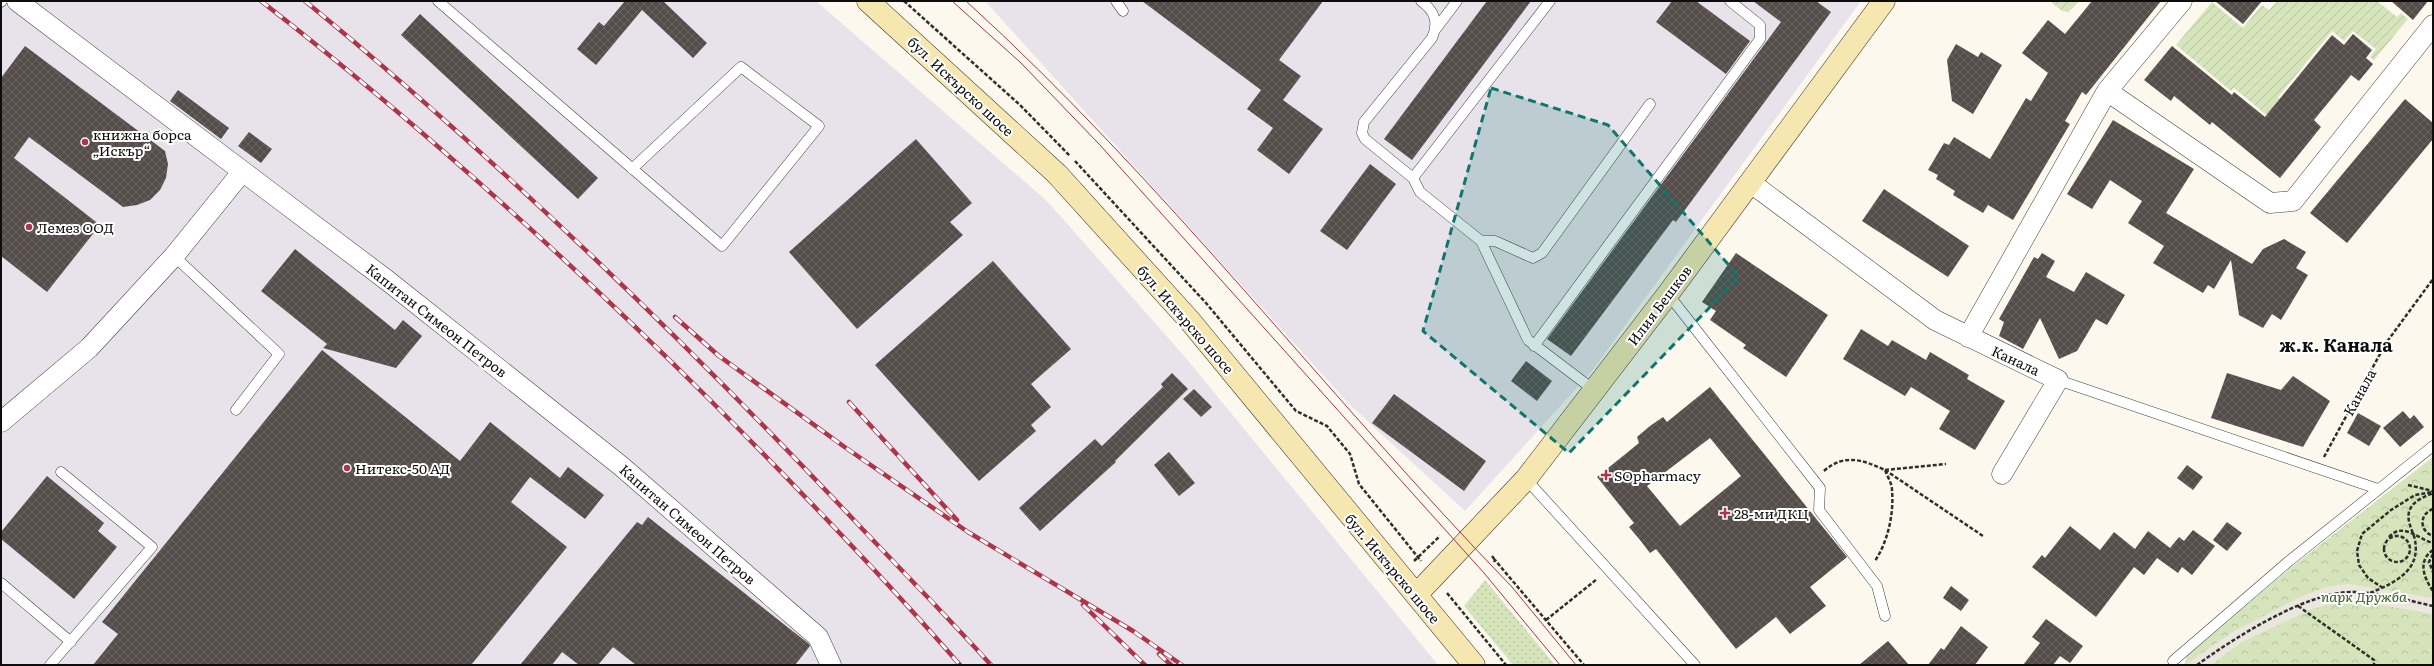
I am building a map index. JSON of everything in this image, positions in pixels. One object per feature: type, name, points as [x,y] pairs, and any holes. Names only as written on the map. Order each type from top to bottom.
[{"type":"main road","name":"бул. Искърско шосе","points":[[868,1],[1057,174],[1190,321],[1474,665]]},
{"type":"main road","name":"Илия Бешков","points":[[1416,594],[1526,478],[1668,294],[1884,1]]},
{"type":"street","name":"Капитан Симеон Петров","points":[[17,1],[388,281],[621,466],[818,637],[831,665]]},
{"type":"street","points":[[1968,337],[2107,91],[2182,1]]},
{"type":"street","points":[[2107,91],[2270,203],[2293,201],[2433,25]]},
{"type":"street","points":[[1,422],[89,348],[174,256],[242,172]]},
{"type":"street","name":"Канала","points":[[1751,183],[1935,320],[2058,380]]},
{"type":"street","points":[[2002,474],[2058,380]]},
{"type":"lane","points":[[438,1],[632,169],[722,246],[819,126],[741,67],[632,169]]},
{"type":"lane","points":[[1116,1],[1123,11]]},
{"type":"lane","points":[[1421,1],[1432,9],[1435,16],[1435,30]]},
{"type":"lane","points":[[1457,1],[1435,30],[1432,38],[1362,127],[1365,139],[1414,178],[1420,192],[1482,241],[1523,332],[1534,346],[1594,390]]},
{"type":"lane","points":[[1414,178],[1550,1]]},
{"type":"lane","points":[[1534,346],[1760,39],[1760,25],[1730,1]]},
{"type":"lane","points":[[1482,241],[1495,241],[1533,258],[1542,253],[1650,104]]},
{"type":"lane","points":[[174,256],[279,354],[236,410]]},
{"type":"lane","points":[[1668,294],[1814,479],[1820,488],[1820,510],[1877,586],[1885,616]]},
{"type":"lane","name":"Канала","points":[[2058,380],[2170,420],[2378,489]]},
{"type":"lane","points":[[2173,661],[2289,561],[2433,446]]},
{"type":"lane","points":[[50,665],[152,547],[61,472]]},
{"type":"lane","points":[[1526,478],[1695,665]]},
{"type":"lane","points":[[1,583],[71,642]]},
{"type":"path","name":"Канала","points":[[2317,468],[2386,343],[2433,279]]},
{"type":"path","points":[[1814,479],[1831,464],[1848,458],[1866,462],[1885,470],[1983,536]]},
{"type":"path","points":[[1885,470],[1946,464]]},
{"type":"path","points":[[1867,573],[1883,550],[1889,528],[1893,489],[1885,470]]},
{"type":"path","points":[[2388,481],[2433,492]]},
{"type":"path","points":[[2370,593],[2383,588],[2398,579],[2411,567],[2416,557],[2409,521],[2409,511],[2417,501],[2433,492]]},
{"type":"path","points":[[2383,588],[2368,578],[2359,565],[2357,550],[2362,534],[2391,510],[2415,495],[2433,492]]},
{"type":"path","points":[[2433,509],[2425,514],[2422,522],[2425,531],[2433,536]]},
{"type":"path","points":[[2386,541],[2398,536],[2406,539],[2410,552],[2405,560],[2396,562],[2388,560],[2384,553],[2386,541],[2392,534],[2412,532],[2426,542],[2433,543]]},
{"type":"path","points":[[1418,557],[1440,536]]},
{"type":"path","points":[[2433,550],[2426,557],[2423,568],[2425,580],[2433,591]]},
{"type":"path","points":[[2433,554],[2429,562],[2433,572]]},
{"type":"path","points":[[1492,556],[1494,561],[1584,665]]},
{"type":"path","points":[[1546,620],[1608,570]]},
{"type":"path","points":[[2197,665],[2256,627],[2298,606],[2332,594],[2370,593],[2433,606]]},
{"type":"path","points":[[1454,601],[1506,665]]},
{"type":"path","points":[[2298,606],[2374,660],[2374,665]]},
{"type":"highlighted area","points":[[1491,88],[1608,125],[1739,277],[1569,453],[1423,331]]},
{"type":"shaded area","points":[[1,1],[816,1],[1047,201],[1185,357],[1438,665],[1,665]]},
{"type":"shaded area","points":[[985,1],[1861,1],[1592,371],[1465,511],[1350,405]]},
{"type":"shaded area","points":[[2349,584],[2433,598],[2433,614],[2352,600],[2331,604],[2312,609],[2242,642],[2211,665],[2185,665],[2231,633],[2300,597],[2326,587]]},
{"type":"green space","points":[[2050,1],[2079,1],[2068,12],[2062,11]]},
{"type":"green space","points":[[2277,1],[2377,1],[2397,17],[2401,13],[2408,19],[2374,60],[2370,57],[2376,49],[2353,31],[2344,41],[2332,31],[2278,97],[2282,101],[2269,117],[2234,88],[2231,91],[2176,45],[2212,2],[2243,28],[2262,5],[2269,10]]},
{"type":"green space","name":"парк Дружба","points":[[2433,457],[2433,665],[2184,665],[2187,656],[2285,572]]},
{"type":"green space","points":[[1485,580],[1555,665],[1513,665],[1464,606]]},
{"type":"building","points":[[625,1],[663,1],[707,43],[693,58],[642,10],[596,65],[577,49],[599,22],[604,26]]},
{"type":"building","points":[[1142,1],[1323,1],[1279,60],[1301,76],[1283,100],[1323,129],[1289,174],[1257,150],[1273,128],[1247,109],[1261,90]]},
{"type":"building","points":[[1487,1],[1531,1],[1412,160],[1384,139]]},
{"type":"building","points":[[1672,1],[1696,1],[1750,41],[1726,74],[1656,22]]},
{"type":"building","points":[[1753,1],[1816,1],[1831,12],[1676,222],[1673,220],[1571,356],[1547,339],[1781,22]]},
{"type":"building","points":[[2092,1],[2161,1],[2086,95],[2082,92],[2065,121],[2070,124],[2013,220],[1988,205],[1983,213],[1953,195],[1955,191],[1936,179],[1938,175],[1928,170],[1944,143],[1949,145],[1954,137],[1990,159],[2026,98],[2031,101],[2048,73],[2022,53],[2048,20],[2065,34]]},
{"type":"building","points":[[2215,1],[2262,1],[2243,24]]},
{"type":"building","points":[[2391,1],[2428,1],[2413,20]]},
{"type":"building","points":[[420,14],[598,178],[578,199],[401,35]]},
{"type":"building","points":[[2353,34],[2372,50],[2366,58],[2373,64],[2359,81],[2351,75],[2314,120],[2321,127],[2280,178],[2212,122],[2210,125],[2174,96],[2171,101],[2144,80],[2172,46],[2232,95],[2234,92],[2265,117],[2332,35],[2344,45]]},
{"type":"building","points":[[1956,44],[1978,57],[1981,52],[2002,65],[1973,114],[1952,101],[1947,60]]},
{"type":"building","points":[[25,46],[165,151],[168,164],[166,178],[160,190],[150,200],[137,205],[123,207],[29,137],[14,158],[100,225],[47,292],[1,256],[1,78]]},
{"type":"building","points":[[178,90],[229,128],[221,139],[170,101]]},
{"type":"building","points":[[2405,99],[2433,123],[2433,139],[2347,243],[2310,213]]},
{"type":"building","points":[[2113,120],[2194,169],[2166,213],[2252,264],[2263,249],[2284,239],[2306,252],[2296,268],[2308,275],[2281,320],[2272,314],[2263,328],[2239,315],[2231,260],[2214,289],[2208,285],[2203,293],[2153,263],[2164,246],[2128,223],[2142,201],[2110,180],[2092,209],[2067,194]]},
{"type":"building","points":[[249,132],[272,149],[261,163],[238,146]]},
{"type":"building","points":[[916,139],[972,203],[950,222],[963,235],[857,329],[789,252]]},
{"type":"building","points":[[1370,164],[1396,184],[1347,250],[1320,231]]},
{"type":"building","points":[[1884,189],[1969,246],[1948,277],[1862,221]]},
{"type":"building","points":[[295,249],[395,330],[403,320],[422,336],[396,368],[323,348],[327,344],[261,291]]},
{"type":"building","points":[[1736,253],[1828,315],[1786,377],[1743,348],[1746,345],[1710,320],[1716,311],[1702,302]]},
{"type":"building","points":[[2042,253],[2055,261],[2046,277],[2074,292],[2086,272],[2125,295],[2107,325],[2096,319],[2077,351],[2059,359],[2040,318],[2023,349],[1999,336],[2004,322],[1999,319],[2034,257],[2038,259]]},
{"type":"building","points":[[993,261],[1071,349],[1031,384],[1051,407],[1031,425],[1036,431],[979,481],[875,365]]},
{"type":"building","points":[[1861,329],[1888,346],[1892,340],[1926,360],[1930,352],[1969,375],[1967,379],[2005,401],[1975,450],[1939,429],[1950,411],[1911,387],[1905,396],[1843,359]]},
{"type":"building","name":"Нитекс-50 АД","points":[[322,350],[460,461],[490,422],[560,478],[568,467],[604,495],[585,519],[530,477],[511,502],[567,547],[471,665],[93,665],[118,634],[102,622]]},
{"type":"building","points":[[1526,361],[1552,381],[1537,401],[1511,381]]},
{"type":"building","points":[[1172,373],[1188,389],[1115,461],[1116,462],[1040,531],[1019,508],[1095,439],[1102,446],[1163,387],[1161,384]]},
{"type":"building","points":[[2227,373],[2281,390],[2293,376],[2330,401],[2303,447],[2211,418]]},
{"type":"building","name":"28-ми ДКЦ","points":[[1710,387],[1847,557],[1810,587],[1826,606],[1790,634],[1776,617],[1736,649],[1656,549],[1650,553],[1629,527],[1634,523],[1597,477],[1639,443],[1637,437],[1650,426],[1663,417],[1667,422]],"holes":[[[1710,438],[1741,476],[1680,526],[1647,486]]]},
{"type":"building","points":[[1194,389],[1212,407],[1201,417],[1183,399]]},
{"type":"building","points":[[1394,394],[1486,461],[1464,491],[1372,423]]},
{"type":"building","points":[[2403,411],[2410,419],[2414,415],[2424,427],[2400,447],[2383,428]]},
{"type":"building","points":[[2358,413],[2381,426],[2369,446],[2347,433]]},
{"type":"building","points":[[1169,452],[1195,483],[1179,496],[1154,465]]},
{"type":"building","points":[[2187,465],[2203,477],[2193,490],[2177,478]]},
{"type":"building","points":[[47,476],[104,523],[98,531],[117,547],[74,599],[1,539],[1,532]]},
{"type":"building","points":[[648,517],[809,644],[810,646],[795,665],[636,665],[613,647],[598,665],[579,665],[562,652],[552,665],[520,665],[637,522],[642,525]]},
{"type":"building","points":[[2227,522],[2242,533],[2227,551],[2213,540]]},
{"type":"building","points":[[2070,526],[2100,550],[2114,532],[2135,549],[2148,531],[2170,548],[2179,537],[2184,541],[2193,530],[2215,546],[2192,575],[2182,567],[2178,573],[2157,558],[2144,575],[2134,567],[2096,617],[2032,567],[2042,555],[2045,558]]},
{"type":"building","points":[[1951,586],[1969,600],[1961,611],[1943,598]]},
{"type":"building","points":[[2046,619],[2083,646],[2070,663],[2060,656],[2053,665],[2023,665],[2040,643],[2032,637]]},
{"type":"building","points":[[1961,626],[1988,647],[1975,665],[1928,665],[1941,648],[1944,650]]},
{"type":"building","points":[[1888,641],[1909,665],[1859,665]]},
{"type":"tram line","points":[[952,1],[1021,63],[1099,144],[1484,573],[1560,665]]},
{"type":"tram line","points":[[966,1],[1039,70],[1177,215],[1376,440],[1512,587],[1576,665]]},
{"type":"railway","points":[[261,1],[319,47],[434,143],[600,293],[707,397],[804,496],[899,596],[960,665]]},
{"type":"railway","points":[[305,1],[448,123],[587,251],[787,450],[991,665]]},
{"type":"railway","points":[[675,317],[719,356],[846,448],[968,532],[1133,631],[1182,665]]},
{"type":"railway","points":[[849,402],[957,520]]},
{"type":"railway","points":[[1083,605],[1145,665]]},
{"type":"railway","points":[[1159,654],[1171,665]]},
{"type":"place","name":"книжна борса „Искър“","points":[[85,142]]},
{"type":"place","name":"Лемез ООД","points":[[29,227]]},
{"type":"place","name":"Нитекс-50 АД","points":[[347,468]]},
{"type":"place","name":"SOpharmacy","points":[[1606,475]]},
{"type":"place","name":"28-ми ДКЦ","points":[[1725,513]]},
{"type":"district","name":"ж.к. Канала","points":[[2336,344]]}]
